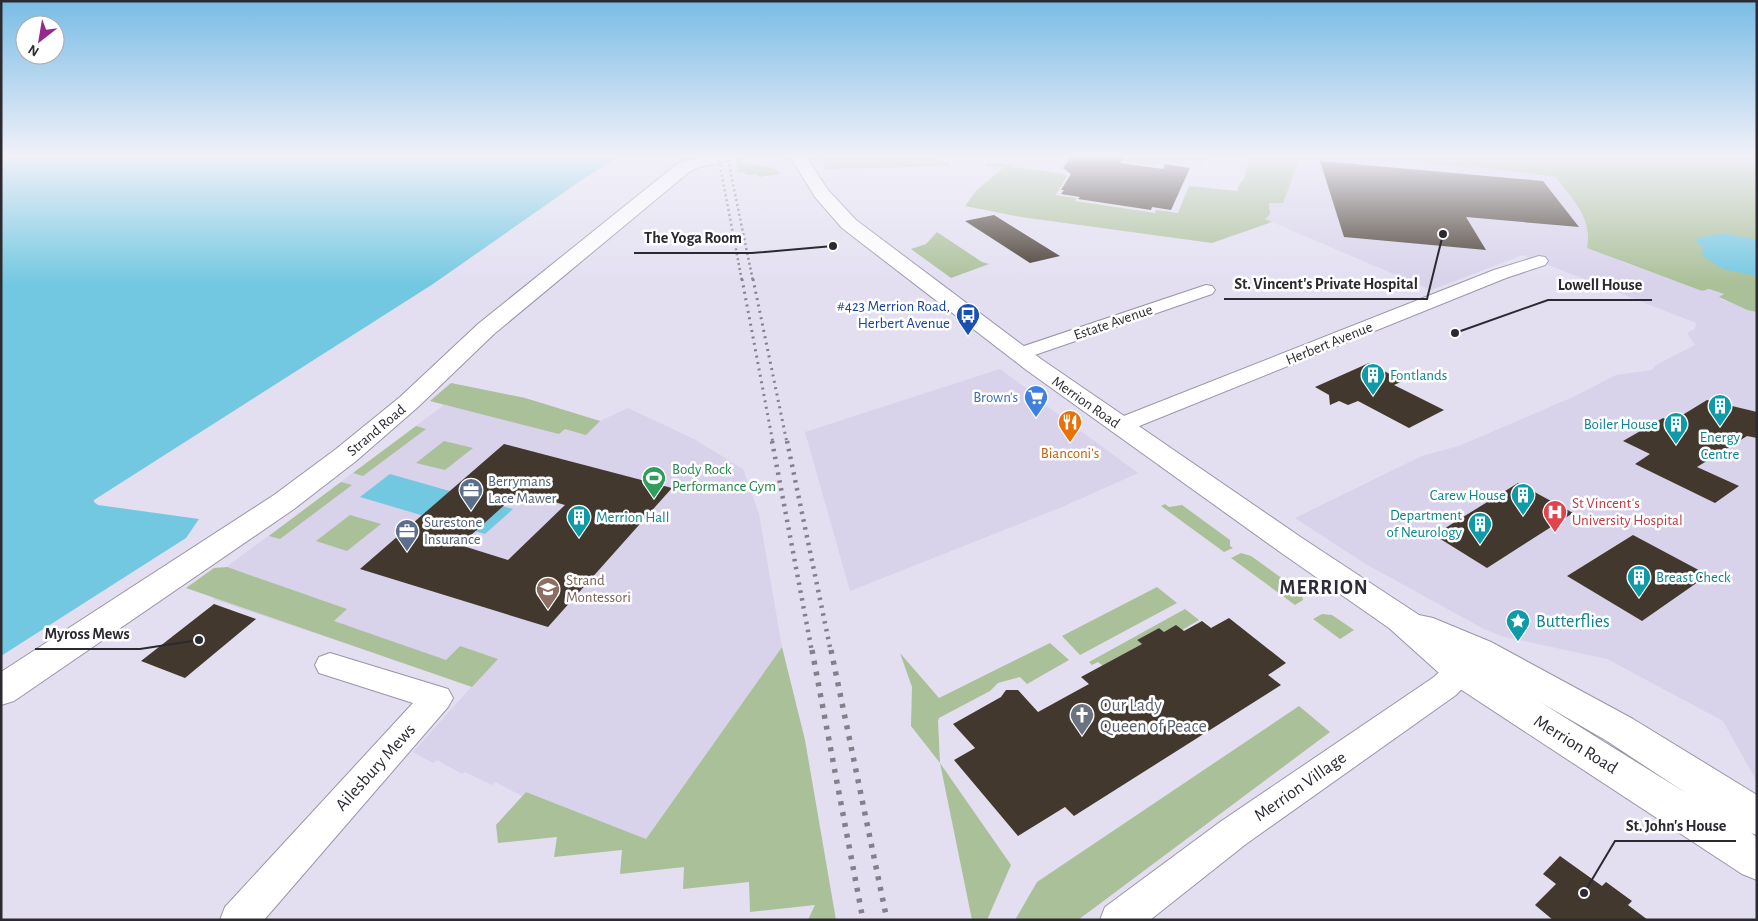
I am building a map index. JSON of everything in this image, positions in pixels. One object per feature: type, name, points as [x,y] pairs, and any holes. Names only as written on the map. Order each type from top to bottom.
[{"type":"main road","name":"Strand Road","points":[[1,691],[276,507],[346,455],[409,402],[486,329],[646,198]]},
{"type":"main road","name":"Merrion Road","points":[[825,198],[849,224],[1019,354],[1119,426],[1291,545],[1470,661],[1757,860]]},
{"type":"main road","name":"Merrion Road","points":[[1470,661],[1620,730],[1757,817]]},
{"type":"street","name":"Herbert Avenue","points":[[1119,426],[1500,274],[1539,262]]},
{"type":"street","name":"Estate Avenue","points":[[1019,354],[1206,290]]},
{"type":"street","name":"Merrion Village","points":[[1119,920],[1233,833],[1445,686],[1470,661]]},
{"type":"street","name":"Ailesbury Mews","points":[[239,920],[437,698],[330,665]]},
{"type":"shaded area","name":"St Vincent's University Hospital","points":[[1285,198],[1572,198],[1585,215],[1589,240],[1620,261],[1702,291],[1709,289],[1725,295],[1719,298],[1747,310],[1757,312],[1757,782],[1723,721],[1607,659],[1501,636],[1482,628],[1364,563],[1295,518],[1422,456],[1459,446],[1573,397],[1616,375],[1652,370],[1656,365],[1695,345],[1687,333],[1695,329],[1696,323],[1523,255],[1431,290],[1265,219],[1270,214],[1269,202],[1283,203]]},
{"type":"shaded area","points":[[1000,369],[1031,392],[1029,393],[1138,473],[1062,507],[850,591],[805,432]]},
{"type":"shaded area","points":[[451,383],[525,398],[600,421],[628,408],[694,439],[743,469],[759,514],[782,647],[646,839],[526,792],[522,796],[495,782],[492,785],[465,772],[462,774],[437,760],[433,763],[413,752],[472,686],[213,599],[225,568],[444,405],[430,401]]},
{"type":"green space","points":[[971,198],[1076,198],[1075,201],[1155,213],[1156,210],[1178,213],[1184,198],[1285,198],[1283,203],[1269,203],[1270,214],[1265,219],[1272,222],[1212,243],[1021,217],[965,206]]},
{"type":"green space","points":[[1572,198],[1757,198],[1757,312],[1747,310],[1719,297],[1724,294],[1709,289],[1702,291],[1587,248],[1587,227]]},
{"type":"green space","points":[[937,232],[982,262],[989,264],[951,278],[911,249],[926,244]]},
{"type":"green space","points":[[451,383],[525,398],[600,421],[586,435],[565,429],[559,434],[430,401]]},
{"type":"green space","points":[[416,426],[426,429],[363,476],[353,473]]},
{"type":"green space","points":[[444,441],[473,448],[445,470],[416,463]]},
{"type":"green space","points":[[341,482],[352,485],[280,539],[269,536]]},
{"type":"green space","points":[[1165,504],[1169,507],[1182,505],[1230,540],[1230,546],[1233,548],[1224,552],[1161,506]]},
{"type":"green space","points":[[350,515],[381,524],[347,551],[316,541]]},
{"type":"green space","points":[[1241,553],[1251,556],[1301,592],[1303,600],[1295,605],[1231,558]]},
{"type":"green space","points":[[227,567],[347,609],[334,621],[446,660],[460,646],[498,659],[472,687],[186,588],[214,568]]},
{"type":"green space","points":[[1157,587],[1177,603],[1080,655],[1062,636]]},
{"type":"green space","points":[[1185,609],[1199,620],[1182,630],[1164,632],[1159,628],[1137,640],[1142,644],[1103,666],[1098,662],[1092,665],[1089,662]]},
{"type":"green space","points":[[1322,614],[1332,615],[1354,630],[1340,639],[1313,619]]},
{"type":"green space","points":[[1050,643],[1069,660],[1027,684],[1020,677],[998,683],[990,691],[939,718],[940,763],[911,726],[912,687],[900,653],[939,698]]},
{"type":"green space","points":[[782,647],[805,740],[836,920],[808,920],[815,905],[750,912],[749,882],[683,889],[684,867],[620,874],[622,850],[554,857],[557,837],[498,843],[496,825],[526,792],[646,839]]},
{"type":"green space","points":[[1299,706],[1330,732],[1078,920],[1015,920],[1037,882]]},
{"type":"green space","points":[[940,763],[1011,865],[987,920],[972,920]]},
{"type":"water","points":[[1,198],[556,198],[433,284],[94,500],[98,505],[199,519],[186,538],[1,656]]},
{"type":"water","points":[[1723,233],[1757,240],[1757,276],[1723,269],[1702,255],[1703,247],[1696,242],[1697,238]]},
{"type":"water","points":[[390,474],[513,509],[485,534],[360,497]]},
{"type":"building","points":[[1176,198],[1171,210],[1152,207],[1151,210],[1078,199]]},
{"type":"building","points":[[1332,198],[1556,198],[1579,227],[1466,217],[1486,250],[1344,237]]},
{"type":"building","points":[[994,215],[1060,256],[1030,263],[965,221]]},
{"type":"building","name":"Fontlands","points":[[1369,363],[1403,381],[1394,385],[1444,410],[1409,428],[1358,401],[1348,405],[1339,401],[1330,405],[1329,395],[1315,387]]},
{"type":"building","points":[[1707,400],[1757,412],[1757,438],[1747,436],[1697,467],[1739,486],[1715,503],[1635,464],[1650,454],[1623,441],[1663,418],[1671,422]]},
{"type":"building","name":"Merrion Hall","points":[[504,444],[672,488],[548,627],[360,569]],"holes":[[[519,492],[565,505],[508,560],[460,545]]]},
{"type":"building","name":"Carew House","points":[[1518,483],[1573,513],[1487,568],[1434,535]]},
{"type":"building","name":"Breast Check","points":[[1633,535],[1708,575],[1642,621],[1567,576]]},
{"type":"building","points":[[214,604],[256,619],[185,678],[141,661]]},
{"type":"building","name":"Our Lady Queen of Peace","points":[[1229,618],[1286,663],[1268,675],[1281,685],[1074,816],[1065,807],[1018,836],[954,760],[975,748],[953,724],[1001,697],[1006,690],[1018,690],[1038,712],[1089,684],[1081,677],[1142,644],[1137,640],[1159,628],[1164,632],[1176,625],[1184,631],[1202,621],[1211,628]]},
{"type":"building","points":[[1560,856],[1602,886],[1606,882],[1632,901],[1628,905],[1648,920],[1553,920],[1535,905],[1556,884],[1543,874]]},
{"type":"railway","points":[[726,198],[742,281]]},
{"type":"railway","points":[[736,198],[753,281]]},
{"type":"railway","points":[[742,279],[773,443]]},
{"type":"railway","points":[[753,279],[787,443]]},
{"type":"railway","points":[[772,441],[812,652]]},
{"type":"railway","points":[[787,441],[831,652]]},
{"type":"railway","points":[[812,650],[863,920]]},
{"type":"railway","points":[[831,650],[887,920]]},
{"type":"place","name":"St. Vincent's Private Hospital","points":[[1443,234]]},
{"type":"place","name":"The Yoga Room","points":[[833,246]]},
{"type":"place","name":"Lowell House","points":[[1455,333]]},
{"type":"place","name":"#423 Merrion Road, Herbert Avenue","points":[[968,336]]},
{"type":"place","name":"Fontlands","points":[[1373,396]]},
{"type":"place","name":"Brown's","points":[[1036,418]]},
{"type":"place","name":"Energy Centre","points":[[1720,427]]},
{"type":"place","name":"Bianconi's","points":[[1070,443]]},
{"type":"place","name":"Boiler House","points":[[1676,445]]},
{"type":"place","name":"Body Rock Performance Gym","points":[[654,499]]},
{"type":"place","name":"Berrymans Lace Mawer","points":[[471,511]]},
{"type":"place","name":"Carew House","points":[[1523,516]]},
{"type":"place","name":"St Vincent's University Hospital","points":[[1555,533]]},
{"type":"place","name":"Merrion Hall","points":[[579,538]]},
{"type":"place","name":"Department of Neurology","points":[[1480,545]]},
{"type":"place","name":"Surestone Insurance","points":[[407,552]]},
{"type":"place","name":"Breast Check","points":[[1639,598]]},
{"type":"place","name":"Strand Montessori","points":[[548,610]]},
{"type":"place","name":"Myross Mews","points":[[199,640]]},
{"type":"place","name":"Butterflies","points":[[1518,642]]},
{"type":"place","name":"Our Lady Queen of Peace","points":[[1082,736]]},
{"type":"place","name":"St. John's House","points":[[1584,893]]},
{"type":"district","name":"MERRION","points":[[1324,587]]}]
